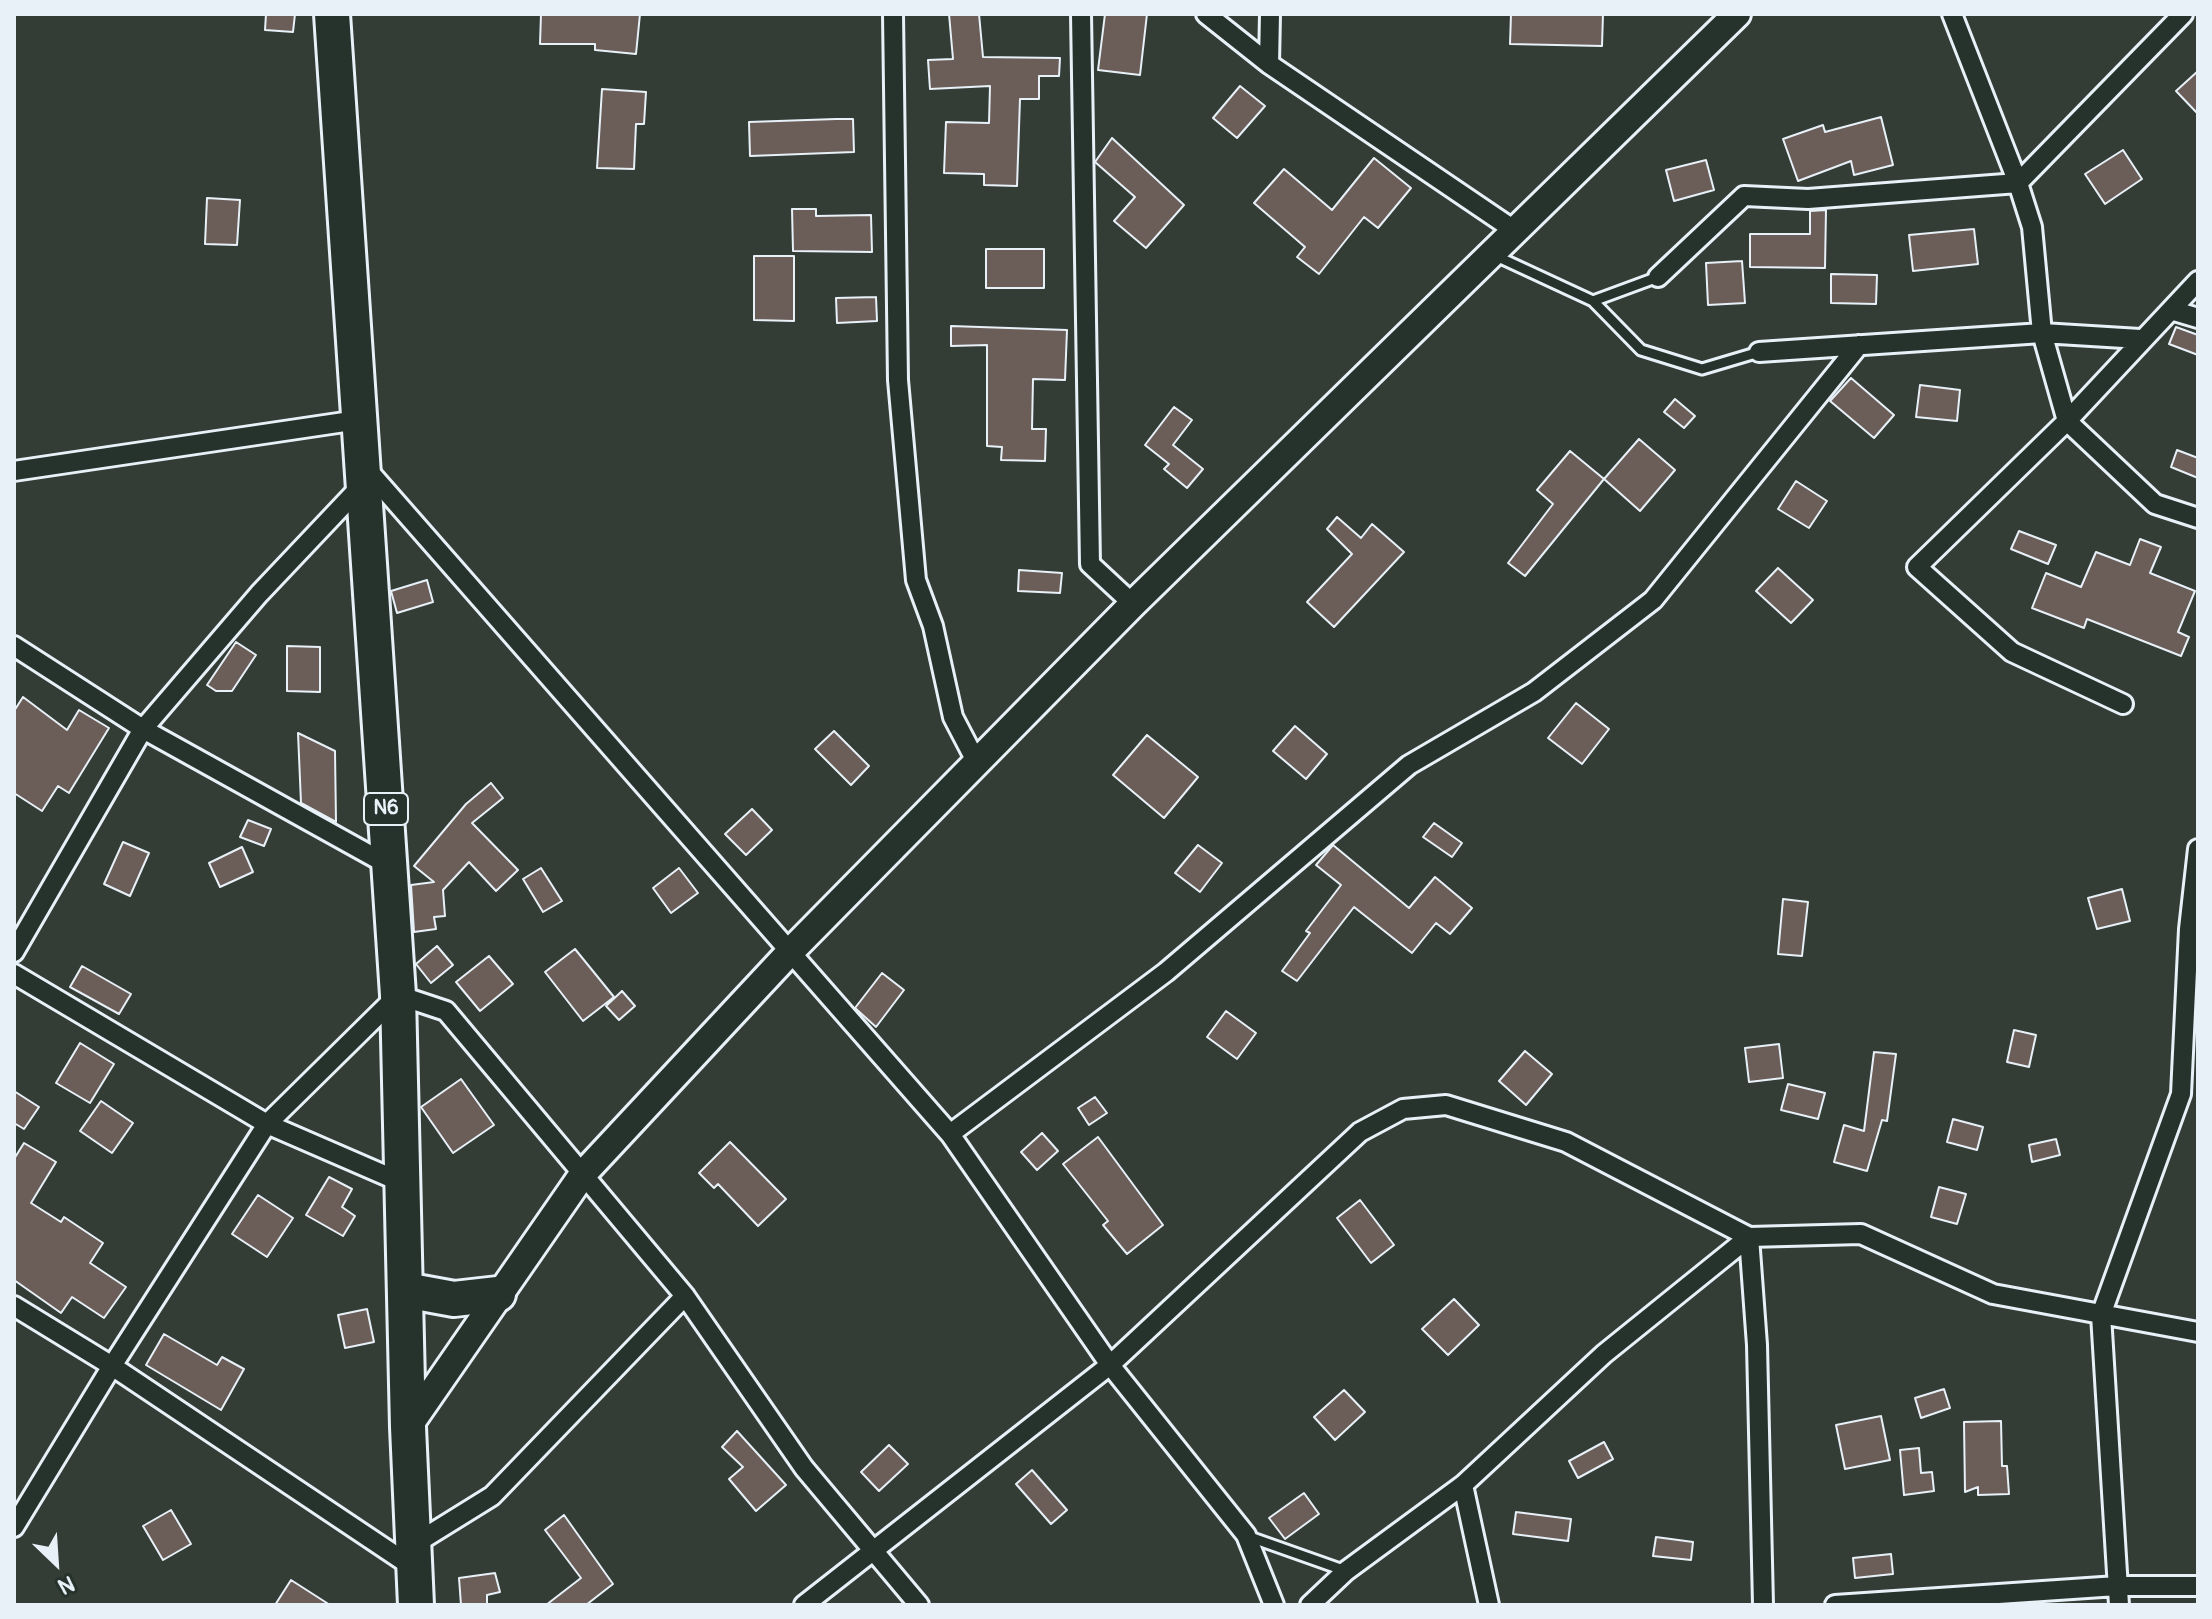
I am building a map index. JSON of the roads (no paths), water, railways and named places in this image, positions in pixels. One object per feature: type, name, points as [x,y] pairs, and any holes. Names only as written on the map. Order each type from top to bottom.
[{"type":"highway","name":"N6","points":[[332,14],[398,995],[408,1427],[416,1605]]},
{"type":"highway","points":[[405,1290],[454,1299],[498,1294]]},
{"type":"main road","points":[[408,1427],[583,1174],[790,952],[1133,604],[1737,14]]},
{"type":"street","points":[[893,14],[896,340],[916,580],[933,626],[953,717],[977,763]]},
{"type":"street","points":[[1081,14],[1090,564],[1133,604]]},
{"type":"street","points":[[1206,14],[1269,64],[1514,230]]},
{"type":"street","points":[[1269,64],[1270,14]]},
{"type":"street","points":[[1952,14],[2032,227],[2042,333],[2067,421],[2155,504],[2198,518]]},
{"type":"street","points":[[1658,277],[1744,196],[1808,199],[2018,183],[2183,14]]},
{"type":"street","points":[[2123,704],[2012,652],[1917,567],[2067,421],[2140,339],[2198,281]]},
{"type":"street","points":[[2171,310],[2198,318]]},
{"type":"street","points":[[1759,352],[2042,333],[2140,339]]},
{"type":"street","points":[[950,1134],[1166,972],[1409,765],[1534,692],[1653,600],[1859,345]]},
{"type":"street","points":[[14,471],[358,420]]},
{"type":"street","points":[[14,952],[143,729],[362,473],[950,1134],[1110,1365],[1246,1535],[1274,1605]]},
{"type":"street","points":[[14,646],[143,729],[390,866]]},
{"type":"street","points":[[2118,1596],[2101,1315],[2181,1094],[2189,929],[2198,849]]},
{"type":"street","points":[[14,974],[267,1124],[403,1183]]},
{"type":"street","points":[[14,1527],[112,1366],[267,1124],[398,995],[446,1011],[685,1296],[804,1468],[919,1605]]},
{"type":"street","points":[[804,1605],[1110,1365],[1360,1132],[1403,1109],[1446,1105],[1566,1142],[1749,1237],[1861,1234],[1993,1294],[2198,1332]]},
{"type":"street","points":[[1310,1605],[1346,1571],[1463,1485],[1604,1354],[1749,1237]]},
{"type":"street","points":[[1749,1237],[1757,1345],[1763,1605]]},
{"type":"street","points":[[14,1306],[414,1557],[492,1496],[685,1296]]},
{"type":"street","points":[[1463,1485],[1489,1605]]},
{"type":"street","points":[[1835,1605],[2118,1596],[2198,1586]]},
{"type":"lane","points":[[1490,254],[1593,301],[1641,350],[1702,369],[1759,352]]},
{"type":"lane","points":[[1593,301],[1658,277]]},
{"type":"lane","points":[[1246,1535],[1346,1571]]}]
